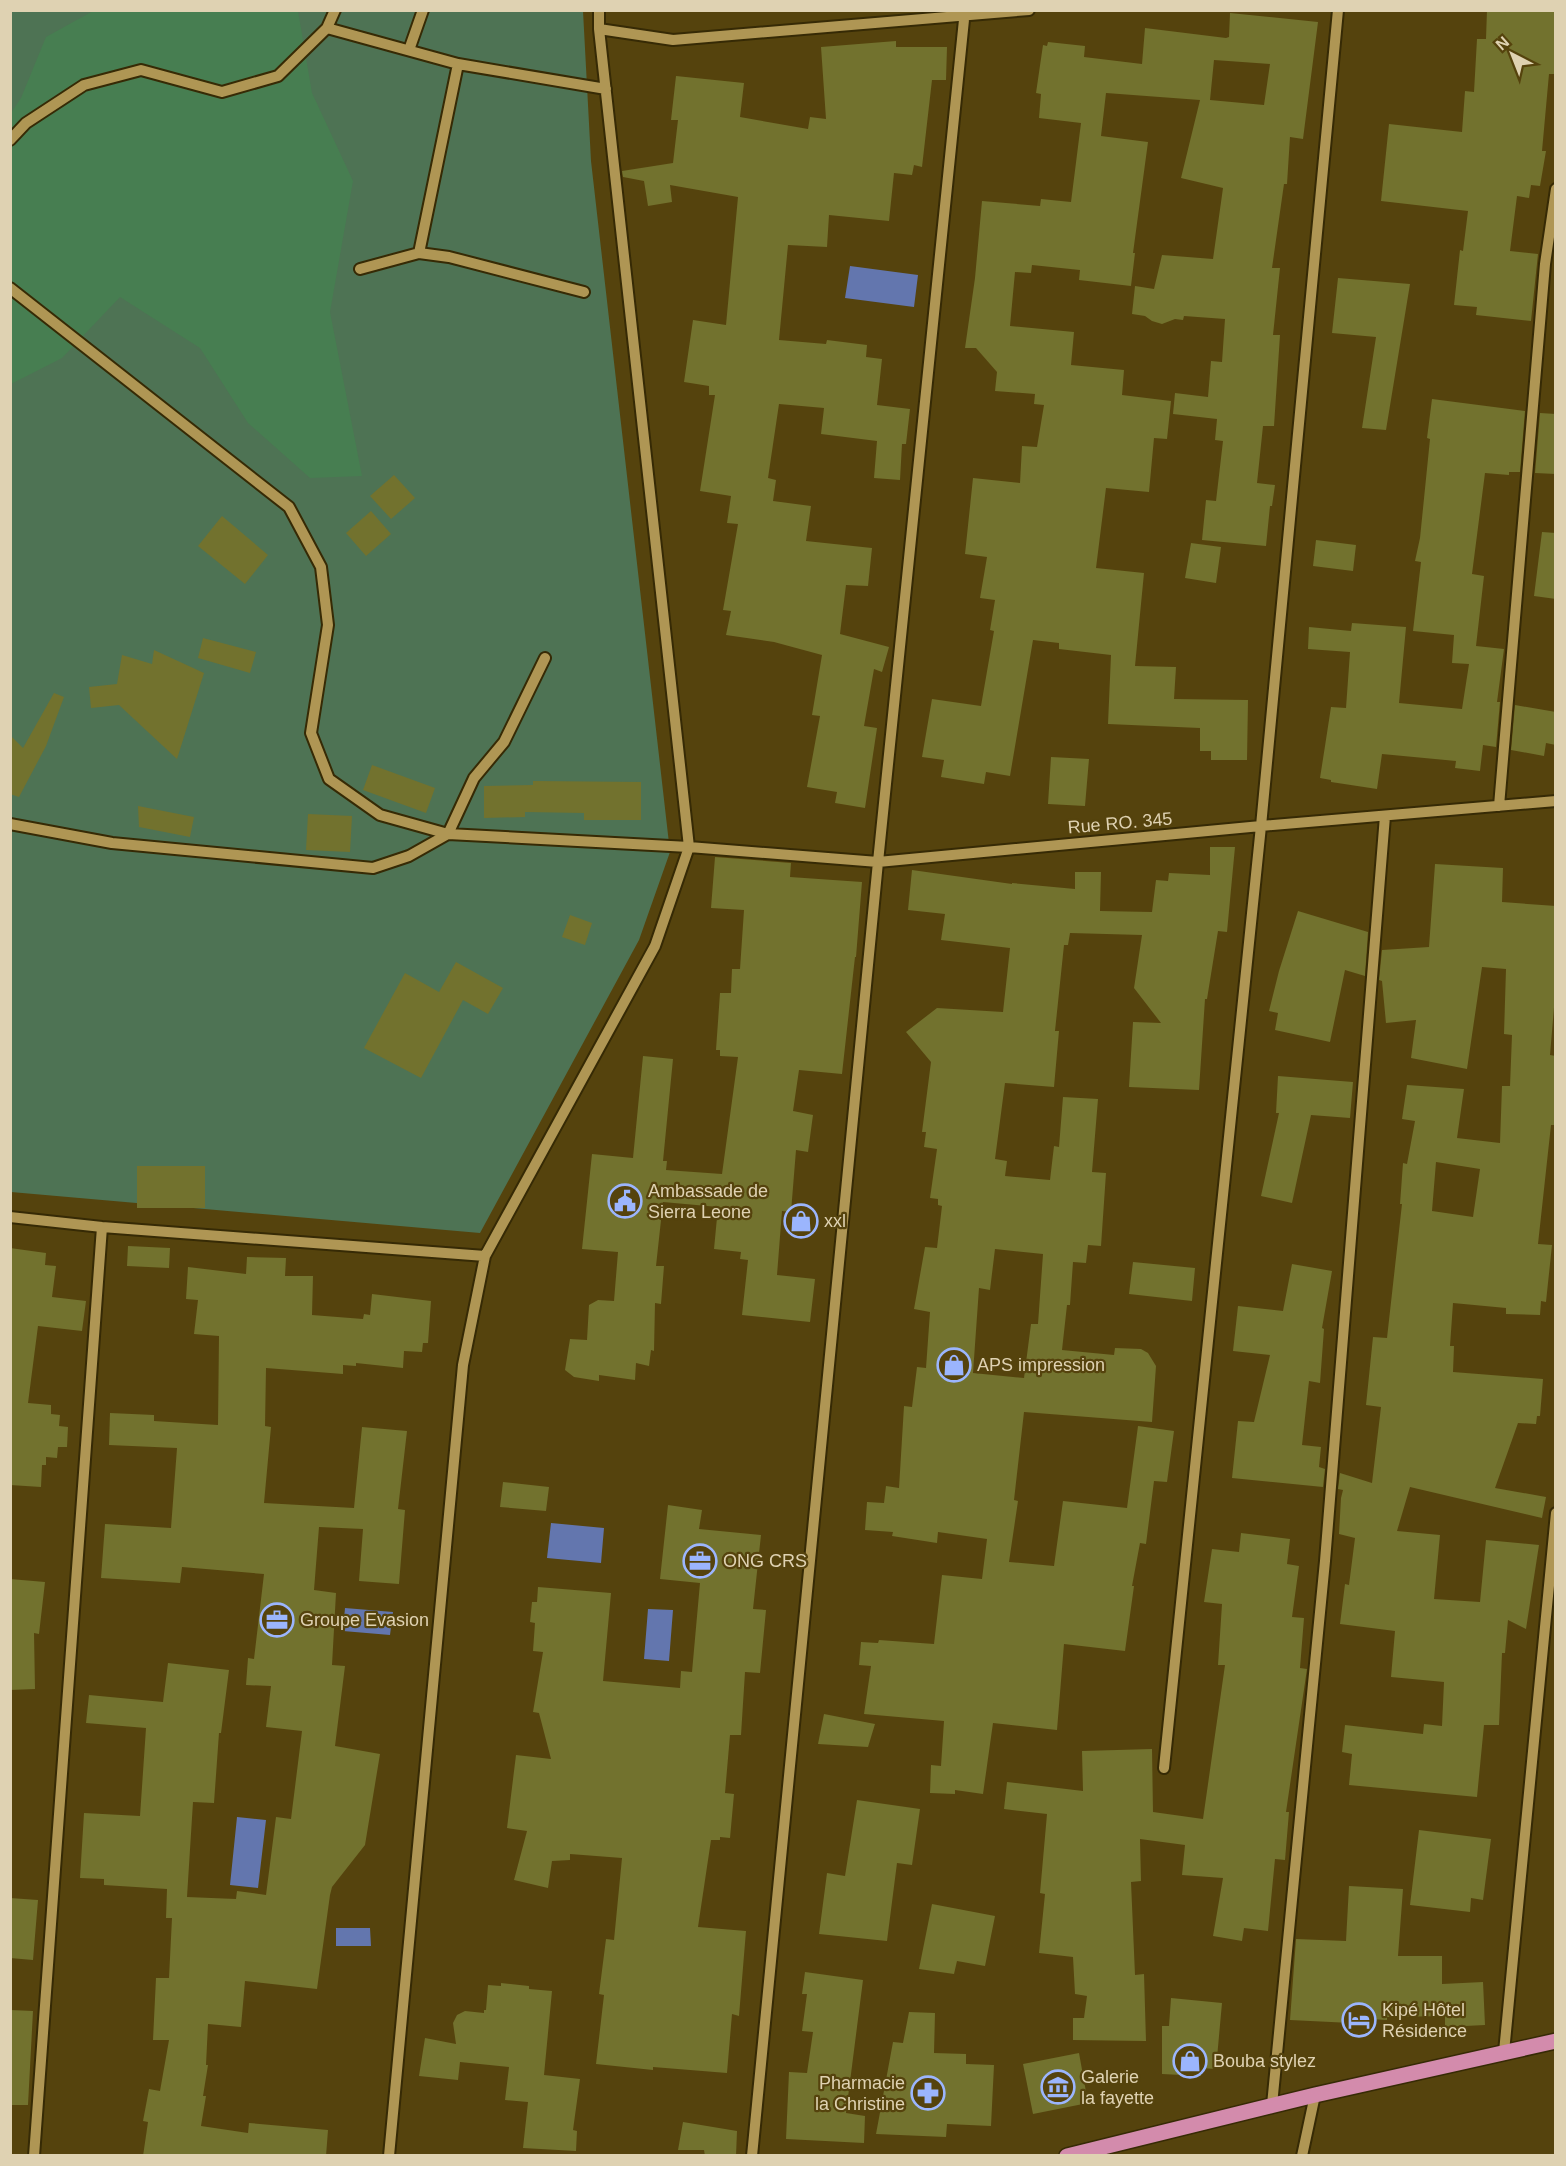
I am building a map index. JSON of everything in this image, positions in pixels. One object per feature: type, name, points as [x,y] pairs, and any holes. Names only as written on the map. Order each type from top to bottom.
[{"type":"main road","points":[[1067,2156],[1272,2105],[1556,2041]]},
{"type":"street","points":[[10,140],[26,123],[84,85],[141,70],[222,92],[278,76],[327,28],[335,10]]},
{"type":"street","points":[[409,50],[423,10]]},
{"type":"street","points":[[389,2156],[463,1365],[485,1256],[655,946],[688,847],[599,29],[599,10]]},
{"type":"street","points":[[599,29],[673,40],[965,13],[1029,10]]},
{"type":"street","points":[[1164,1768],[1261,826],[1338,10]]},
{"type":"street","points":[[752,2156],[878,862],[965,13]]},
{"type":"street","points":[[327,28],[458,64],[606,89]]},
{"type":"street","points":[[419,253],[458,64]]},
{"type":"street","points":[[1499,806],[1556,189]]},
{"type":"street","points":[[360,269],[419,253],[449,257],[584,292]]},
{"type":"street","name":"Rue RO. 345","points":[[10,288],[290,507],[321,567],[328,625],[311,733],[329,779],[380,815],[448,834],[688,847],[878,862],[1556,801]]},
{"type":"street","points":[[10,824],[112,843],[373,868],[409,856],[448,834],[474,778],[504,742],[545,658]]},
{"type":"street","points":[[1272,2105],[1325,1561],[1385,816]]},
{"type":"street","points":[[10,1217],[102,1227],[485,1256]]},
{"type":"street","points":[[34,2156],[102,1227]]},
{"type":"street","points":[[1504,2052],[1556,1513]]},
{"type":"street","points":[[1302,2156],[1315,2095]]},
{"type":"green space","points":[[10,11],[583,11],[591,161],[670,852],[639,940],[480,1233],[11,1192]]},
{"type":"green space","points":[[93,11],[298,11],[312,93],[353,181],[330,312],[362,476],[310,478],[248,423],[200,348],[120,297],[62,358],[11,384],[11,113],[21,98],[46,37]]},
{"type":"water","points":[[850,266],[918,275],[914,307],[845,298]]},
{"type":"water","points":[[551,1523],[604,1528],[601,1563],[547,1558]]},
{"type":"water","points":[[345,1608],[393,1612],[390,1635],[343,1631]]},
{"type":"water","points":[[648,1609],[673,1610],[669,1661],[644,1659]]},
{"type":"water","points":[[237,1817],[266,1820],[258,1888],[230,1885]]},
{"type":"water","points":[[336,1928],[370,1928],[371,1946],[336,1946]]},
{"type":"building","points":[[1487,10],[1556,10],[1556,74],[1549,74],[1542,151],[1546,151],[1540,186],[1531,185],[1529,198],[1517,196],[1510,251],[1538,254],[1531,321],[1476,315],[1477,307],[1454,305],[1460,250],[1463,251],[1468,211],[1381,201],[1389,124],[1462,132],[1465,91],[1474,92],[1477,39],[1486,39]]},
{"type":"building","points":[[1230,13],[1318,22],[1303,139],[1290,137],[1287,184],[1284,184],[1272,268],[1280,268],[1273,335],[1280,335],[1274,426],[1263,426],[1257,483],[1275,485],[1272,506],[1270,506],[1266,546],[1202,540],[1206,500],[1216,501],[1223,441],[1215,440],[1217,419],[1173,414],[1175,393],[1208,397],[1211,361],[1222,362],[1225,319],[1184,316],[1183,320],[1175,319],[1162,324],[1145,316],[1132,314],[1135,286],[1154,289],[1162,255],[1213,259],[1223,188],[1181,178],[1200,100],[1106,93],[1101,136],[1148,142],[1133,253],[1135,253],[1131,286],[1079,280],[1080,270],[1032,265],[1031,273],[1015,272],[1010,326],[1074,332],[1071,365],[1124,370],[1122,395],[1171,401],[1167,439],[1154,438],[1149,492],[1106,488],[1096,568],[1144,573],[1135,666],[1176,667],[1174,699],[1248,700],[1247,760],[1211,760],[1211,751],[1200,751],[1200,728],[1108,724],[1111,655],[1059,649],[1059,643],[1033,640],[1010,776],[986,772],[984,784],[941,777],[944,760],[922,757],[932,699],[981,706],[994,631],[990,630],[995,600],[980,598],[987,557],[965,554],[973,478],[1020,483],[1022,446],[1037,447],[1044,405],[1034,404],[1035,394],[995,391],[997,372],[976,348],[965,348],[975,278],[982,201],[1040,206],[1041,199],[1071,202],[1081,123],[1039,118],[1041,94],[1036,93],[1043,45],[1047,46],[1048,42],[1085,46],[1084,57],[1142,64],[1145,28],[1229,37]],"holes":[[[1214,60],[1270,64],[1264,105],[1210,100]]]},
{"type":"building","points":[[896,41],[896,47],[947,47],[946,80],[932,80],[922,167],[914,165],[912,175],[894,173],[889,221],[829,215],[827,247],[788,245],[779,340],[826,344],[827,340],[867,345],[866,357],[882,359],[877,405],[910,409],[906,444],[902,444],[900,480],[874,478],[877,441],[821,434],[824,408],[779,404],[768,478],[776,480],[773,501],[811,506],[806,541],[872,548],[868,586],[846,585],[840,634],[889,647],[882,672],[874,669],[864,726],[877,728],[865,808],[835,803],[837,792],[807,787],[820,716],[812,715],[822,655],[774,642],[726,635],[731,611],[723,610],[738,524],[727,523],[731,496],[700,491],[715,395],[709,395],[709,386],[684,382],[693,320],[726,325],[738,197],[670,185],[672,202],[648,206],[644,181],[623,177],[622,171],[673,163],[678,120],[671,120],[676,76],[744,83],[740,117],[808,129],[810,117],[826,119],[821,47]]},
{"type":"building","points":[[1338,278],[1410,284],[1386,430],[1362,428],[1376,337],[1332,333]]},
{"type":"building","points":[[1432,399],[1525,411],[1520,472],[1509,472],[1509,475],[1485,473],[1472,574],[1484,576],[1476,646],[1504,649],[1497,702],[1500,702],[1496,747],[1483,745],[1480,771],[1455,768],[1456,761],[1382,754],[1377,789],[1331,782],[1331,780],[1320,778],[1331,707],[1346,708],[1350,652],[1308,649],[1309,627],[1351,631],[1352,623],[1406,627],[1399,703],[1462,709],[1469,664],[1452,663],[1454,635],[1413,631],[1421,562],[1415,561],[1420,538]]},
{"type":"building","points":[[1540,413],[1556,414],[1556,474],[1535,473]]},
{"type":"building","points":[[394,475],[415,498],[391,519],[370,496]]},
{"type":"building","points":[[371,511],[391,534],[366,556],[346,533]]},
{"type":"building","points":[[222,516],[268,555],[245,584],[198,546]]},
{"type":"building","points":[[1542,532],[1556,533],[1556,599],[1534,596]]},
{"type":"building","points":[[1316,540],[1356,545],[1353,571],[1313,566]]},
{"type":"building","points":[[1191,543],[1221,547],[1216,583],[1185,578]]},
{"type":"building","points":[[203,638],[256,652],[250,673],[198,658]]},
{"type":"building","points":[[154,650],[204,673],[177,759],[119,705],[91,708],[89,687],[117,684],[122,655],[152,664]]},
{"type":"building","points":[[54,693],[64,697],[46,746],[19,797],[10,794],[10,735],[23,748]]},
{"type":"building","points":[[1515,705],[1556,712],[1556,745],[1546,743],[1544,756],[1511,750]]},
{"type":"building","points":[[1051,757],[1089,759],[1085,806],[1048,804]]},
{"type":"building","points":[[372,765],[435,788],[426,813],[363,790]]},
{"type":"building","points":[[533,781],[641,782],[641,820],[584,820],[584,813],[525,812],[525,817],[484,818],[484,786],[533,785]]},
{"type":"building","points":[[138,806],[194,817],[190,837],[139,827]]},
{"type":"building","points":[[308,814],[352,816],[350,852],[306,850]]},
{"type":"building","points":[[1210,847],[1235,847],[1227,932],[1218,931],[1207,999],[1205,999],[1199,1090],[1129,1087],[1133,1022],[1161,1023],[1134,988],[1142,935],[1070,933],[1068,945],[1064,945],[1055,1031],[1059,1031],[1054,1087],[1005,1083],[995,1159],[1007,1161],[1005,1176],[1050,1180],[1054,1146],[1059,1147],[1063,1097],[1098,1099],[1092,1172],[1106,1173],[1101,1246],[1088,1245],[1086,1263],[1073,1262],[1070,1305],[1067,1305],[1062,1350],[1114,1355],[1115,1348],[1141,1349],[1148,1353],[1156,1366],[1152,1422],[1024,1412],[1014,1500],[1018,1501],[1009,1562],[1054,1566],[1063,1501],[1127,1508],[1138,1426],[1174,1431],[1167,1482],[1154,1481],[1146,1544],[1140,1543],[1132,1586],[1134,1586],[1125,1651],[1064,1644],[1057,1730],[993,1723],[983,1794],[955,1790],[955,1794],[930,1793],[931,1765],[941,1766],[944,1721],[864,1714],[871,1666],[859,1665],[861,1642],[878,1643],[879,1640],[934,1644],[942,1575],[982,1579],[987,1539],[938,1532],[937,1543],[892,1536],[893,1532],[865,1530],[867,1502],[884,1503],[886,1486],[899,1488],[904,1406],[912,1407],[917,1367],[926,1368],[930,1312],[914,1309],[925,1247],[937,1248],[942,1206],[938,1205],[938,1199],[930,1198],[937,1149],[924,1147],[926,1132],[922,1132],[931,1062],[906,1032],[937,1008],[1003,1012],[1010,948],[941,940],[945,914],[908,910],[912,870],[1012,884],[1075,889],[1075,872],[1101,872],[1100,911],[1152,912],[1156,880],[1168,881],[1169,873],[1210,875]],"holes":[[[995,1249],[1043,1254],[1038,1324],[1031,1324],[1024,1378],[973,1373],[979,1288],[990,1290]]]},
{"type":"building","points":[[715,857],[791,863],[790,877],[862,882],[856,957],[842,1074],[799,1070],[793,1111],[813,1115],[808,1152],[796,1150],[791,1212],[782,1211],[777,1275],[815,1279],[810,1322],[742,1315],[748,1260],[740,1259],[741,1252],[714,1249],[718,1207],[663,1202],[656,1266],[664,1266],[661,1304],[655,1303],[654,1351],[651,1350],[649,1366],[636,1363],[635,1380],[599,1375],[599,1381],[574,1377],[565,1370],[570,1339],[587,1340],[589,1305],[598,1300],[614,1301],[618,1252],[582,1249],[592,1154],[633,1158],[643,1056],[673,1059],[663,1161],[667,1161],[666,1170],[722,1174],[738,1057],[720,1056],[720,1050],[716,1050],[720,993],[731,993],[732,969],[740,969],[744,910],[711,908]]},
{"type":"building","points":[[1435,864],[1503,868],[1502,902],[1556,906],[1556,984],[1550,1055],[1556,1056],[1556,1125],[1551,1125],[1538,1244],[1552,1245],[1546,1302],[1541,1301],[1540,1315],[1506,1314],[1506,1308],[1453,1303],[1450,1346],[1454,1346],[1453,1372],[1543,1379],[1540,1416],[1537,1416],[1536,1424],[1518,1423],[1495,1488],[1546,1497],[1542,1518],[1410,1487],[1397,1531],[1440,1535],[1434,1599],[1480,1602],[1486,1540],[1539,1545],[1526,1629],[1508,1620],[1505,1653],[1502,1653],[1499,1725],[1484,1725],[1477,1797],[1349,1785],[1352,1754],[1342,1752],[1345,1725],[1423,1734],[1424,1724],[1442,1726],[1444,1682],[1391,1677],[1395,1631],[1340,1624],[1345,1584],[1349,1585],[1355,1538],[1339,1534],[1343,1490],[1338,1489],[1340,1473],[1372,1483],[1381,1407],[1366,1405],[1373,1337],[1387,1338],[1402,1204],[1400,1204],[1403,1163],[1407,1164],[1415,1121],[1402,1119],[1407,1085],[1464,1089],[1457,1138],[1500,1143],[1502,1086],[1510,1086],[1512,1035],[1504,1034],[1506,969],[1482,967],[1467,1069],[1411,1058],[1416,1020],[1386,1023],[1382,981],[1379,980],[1382,950],[1429,947]],"holes":[[[1436,1162],[1480,1169],[1473,1217],[1432,1211]]]},
{"type":"building","points":[[1298,911],[1368,932],[1365,976],[1345,970],[1330,1042],[1275,1030],[1278,1013],[1269,1011]]},
{"type":"building","points":[[570,915],[592,923],[585,945],[562,937]]},
{"type":"building","points":[[456,962],[503,988],[488,1014],[463,1000],[421,1078],[364,1048],[405,973],[439,992]]},
{"type":"building","points":[[1278,1076],[1353,1082],[1350,1118],[1311,1115],[1292,1203],[1261,1196],[1279,1113],[1276,1113]]},
{"type":"building","points":[[137,1166],[205,1166],[205,1208],[137,1208]]},
{"type":"building","points":[[128,1246],[170,1248],[169,1268],[127,1266]]},
{"type":"building","points":[[10,1248],[46,1253],[45,1265],[56,1266],[52,1297],[86,1301],[82,1331],[38,1326],[28,1403],[51,1405],[51,1414],[60,1415],[59,1426],[68,1427],[67,1447],[58,1447],[57,1458],[46,1457],[46,1465],[42,1465],[41,1487],[10,1485]]},
{"type":"building","points":[[247,1257],[286,1258],[285,1276],[313,1276],[312,1315],[363,1319],[364,1314],[370,1315],[372,1294],[431,1301],[428,1343],[423,1343],[422,1352],[404,1351],[403,1368],[356,1363],[356,1366],[343,1365],[343,1374],[266,1368],[265,1426],[271,1427],[264,1503],[354,1508],[362,1427],[407,1431],[398,1509],[405,1510],[399,1584],[359,1581],[363,1529],[319,1527],[314,1590],[336,1593],[332,1665],[345,1666],[335,1746],[380,1754],[365,1845],[332,1887],[317,1989],[245,1981],[241,2027],[208,2024],[206,2065],[208,2065],[203,2096],[206,2096],[201,2126],[248,2133],[249,2123],[328,2130],[326,2156],[143,2156],[148,2122],[143,2121],[149,2089],[160,2091],[169,2040],[153,2040],[156,1978],[169,1978],[172,1918],[166,1918],[167,1889],[104,1885],[104,1879],[80,1878],[84,1813],[140,1816],[146,1728],[86,1723],[89,1695],[163,1702],[168,1663],[229,1670],[221,1733],[219,1733],[214,1803],[193,1802],[187,1897],[236,1899],[237,1891],[266,1895],[276,1817],[291,1819],[302,1731],[266,1727],[271,1686],[246,1685],[248,1658],[254,1659],[264,1574],[182,1567],[180,1583],[101,1578],[105,1524],[171,1528],[177,1448],[109,1445],[110,1413],[154,1415],[154,1421],[218,1425],[219,1336],[194,1334],[198,1300],[186,1299],[188,1267],[246,1274]]},
{"type":"building","points":[[1133,1262],[1195,1268],[1192,1301],[1129,1294]]},
{"type":"building","points":[[1292,1264],[1332,1271],[1322,1328],[1324,1329],[1320,1383],[1309,1381],[1302,1445],[1321,1447],[1319,1467],[1325,1469],[1323,1487],[1232,1478],[1238,1421],[1254,1422],[1270,1355],[1233,1351],[1238,1306],[1283,1311]]},
{"type":"building","points":[[503,1482],[549,1487],[546,1511],[500,1507]]},
{"type":"building","points":[[668,1505],[702,1510],[699,1529],[761,1535],[753,1609],[766,1610],[760,1673],[745,1672],[741,1735],[730,1735],[725,1793],[734,1794],[730,1838],[720,1837],[720,1840],[711,1840],[698,1927],[746,1931],[739,2016],[732,2014],[727,2073],[653,2067],[653,2070],[596,2064],[604,1995],[599,1994],[606,1939],[614,1940],[622,1858],[570,1854],[570,1860],[552,1861],[548,1888],[514,1880],[527,1831],[507,1828],[516,1755],[551,1759],[539,1713],[533,1712],[543,1652],[533,1651],[535,1623],[530,1622],[532,1602],[537,1602],[538,1587],[611,1593],[603,1681],[680,1688],[681,1671],[692,1672],[700,1583],[660,1579]]},
{"type":"building","points":[[1241,1533],[1290,1539],[1287,1564],[1299,1566],[1292,1617],[1304,1618],[1300,1668],[1307,1669],[1286,1812],[1289,1812],[1285,1860],[1275,1859],[1268,1931],[1244,1928],[1242,1941],[1213,1936],[1223,1878],[1182,1875],[1185,1845],[1140,1839],[1141,1881],[1131,1882],[1135,1975],[1144,1974],[1146,2041],[1073,2040],[1073,2018],[1084,2018],[1087,1996],[1075,1994],[1073,1957],[1039,1953],[1045,1894],[1040,1893],[1047,1814],[1004,1809],[1007,1782],[1083,1791],[1082,1751],[1152,1749],[1153,1812],[1203,1819],[1225,1665],[1218,1665],[1222,1604],[1204,1602],[1212,1549],[1239,1552]]},
{"type":"building","points":[[10,1579],[45,1582],[39,1634],[34,1633],[35,1689],[10,1690]]},
{"type":"building","points":[[824,1714],[875,1724],[868,1747],[818,1744]]},
{"type":"building","points":[[857,1800],[920,1809],[912,1865],[897,1863],[887,1941],[819,1934],[827,1873],[845,1876]]},
{"type":"building","points":[[1419,1830],[1491,1839],[1483,1900],[1471,1898],[1470,1912],[1410,1905]]},
{"type":"building","points":[[1349,1886],[1403,1889],[1398,1956],[1442,1956],[1442,1984],[1483,1982],[1485,2025],[1445,2027],[1445,2016],[1387,2017],[1387,2020],[1352,2018],[1351,2023],[1290,2020],[1296,1939],[1346,1941]]},
{"type":"building","points":[[10,1898],[38,1900],[33,1960],[10,1958]]},
{"type":"building","points":[[932,1904],[995,1916],[985,1966],[957,1961],[954,1974],[919,1969]]},
{"type":"building","points":[[805,1972],[863,1980],[846,2113],[865,2116],[864,2143],[786,2139],[789,2072],[807,2073],[813,2032],[802,2031],[807,1994],[802,1994]]},
{"type":"building","points":[[501,1983],[552,1991],[544,2075],[580,2079],[573,2130],[577,2131],[576,2151],[523,2148],[528,2102],[505,2100],[509,2067],[460,2062],[458,2080],[419,2076],[425,2038],[456,2044],[453,2023],[457,2015],[465,2011],[484,2013],[488,1985],[501,1986]]},
{"type":"building","points":[[1171,1998],[1222,2003],[1216,2069],[1201,2068],[1201,2076],[1162,2074],[1162,2026],[1169,2026]]},
{"type":"building","points":[[10,2010],[33,2011],[28,2105],[10,2105]]},
{"type":"building","points":[[909,2012],[935,2013],[934,2053],[966,2054],[966,2064],[994,2065],[991,2126],[947,2124],[946,2137],[876,2134],[893,2042],[903,2043]]},
{"type":"building","points":[[1079,2053],[1088,2103],[1033,2114],[1023,2064]]},
{"type":"building","points":[[683,2122],[737,2131],[736,2156],[705,2156],[704,2150],[678,2150]]},
{"type":"place","name":"Ambassade de Sierra Leone","points":[[625,1201]]},
{"type":"place","name":"xxl","points":[[801,1221]]},
{"type":"place","name":"APS impression","points":[[954,1365]]},
{"type":"place","name":"ONG CRS","points":[[700,1561]]},
{"type":"place","name":"Groupe Evasion","points":[[277,1620]]},
{"type":"place","name":"Kipé Hôtel Résidence","points":[[1359,2020]]},
{"type":"place","name":"Bouba stylez","points":[[1190,2061]]},
{"type":"place","name":"Galerie la fayette","points":[[1058,2087]]},
{"type":"place","name":"Pharmacie la Christine","points":[[928,2093]]}]
